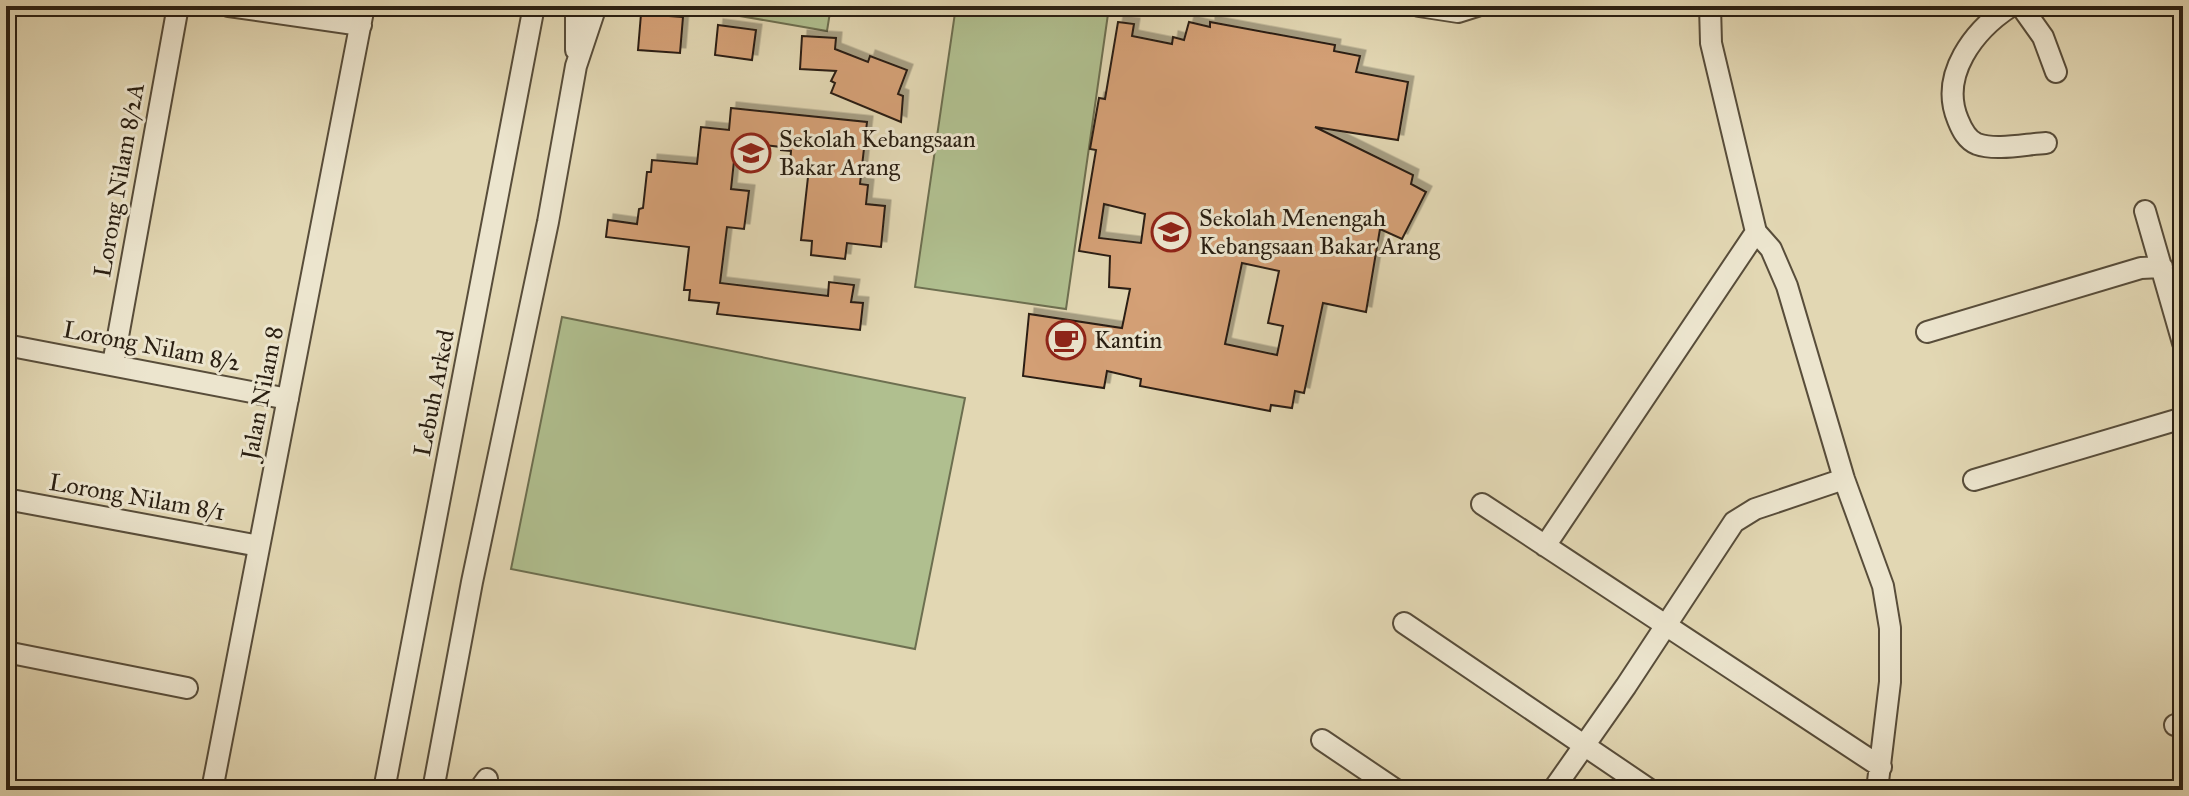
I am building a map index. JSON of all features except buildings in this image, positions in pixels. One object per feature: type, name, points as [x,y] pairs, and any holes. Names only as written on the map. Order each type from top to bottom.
[{"type":"street","name":"Lorong Nilam 8/2A","points":[[113,364],[178,6]]},
{"type":"street","points":[[229,6],[362,16]]},
{"type":"street","name":"Lebuh Arked","points":[[384,790],[534,6]]},
{"type":"street","points":[[576,6],[576,66]]},
{"type":"street","points":[[433,790],[472,582],[548,222],[576,66],[596,6]]},
{"type":"street","points":[[1419,6],[1458,12],[1477,6]]},
{"type":"street","points":[[1710,6],[1711,43],[1756,232],[1771,249],[1787,286],[1844,479],[1883,586],[1890,628],[1890,682],[1877,790]]},
{"type":"street","points":[[2011,6],[1971,43],[1957,64],[1952,100],[1956,116],[1963,133],[1977,143],[2046,143]]},
{"type":"street","points":[[2021,6],[2043,37],[2056,72]]},
{"type":"street","name":"Jalan Nilam 8","points":[[212,790],[362,16]]},
{"type":"street","points":[[2145,211],[2183,343]]},
{"type":"street","points":[[1545,546],[1756,232]]},
{"type":"street","points":[[1927,332],[2141,268],[2162,267]]},
{"type":"street","name":"Lorong Nilam 8/2","points":[[6,345],[288,399]]},
{"type":"street","points":[[1974,480],[2183,418]]},
{"type":"street","points":[[1553,790],[1734,522],[1743,514],[1844,479]]},
{"type":"street","name":"Lorong Nilam 8/1","points":[[6,499],[259,546]]},
{"type":"street","points":[[1482,504],[1881,767]]},
{"type":"street","points":[[1404,623],[1650,790]]},
{"type":"street","points":[[6,652],[187,688]]},
{"type":"street","points":[[1322,740],[1386,787]]},
{"type":"green space","points":[[682,6],[831,6],[827,31]]},
{"type":"green space","points":[[956,6],[1050,6],[1108,14],[1066,309],[915,287]]},
{"type":"green space","points":[[562,317],[965,398],[915,649],[511,569]]},
{"type":"place","name":"Sekolah Kebangsaan Bakar Arang","points":[[751,153]]},
{"type":"place","name":"Sekolah Menengah Kebangsaan Bakar Arang","points":[[1171,232]]},
{"type":"place","name":"Kantin","points":[[1066,340]]}]
